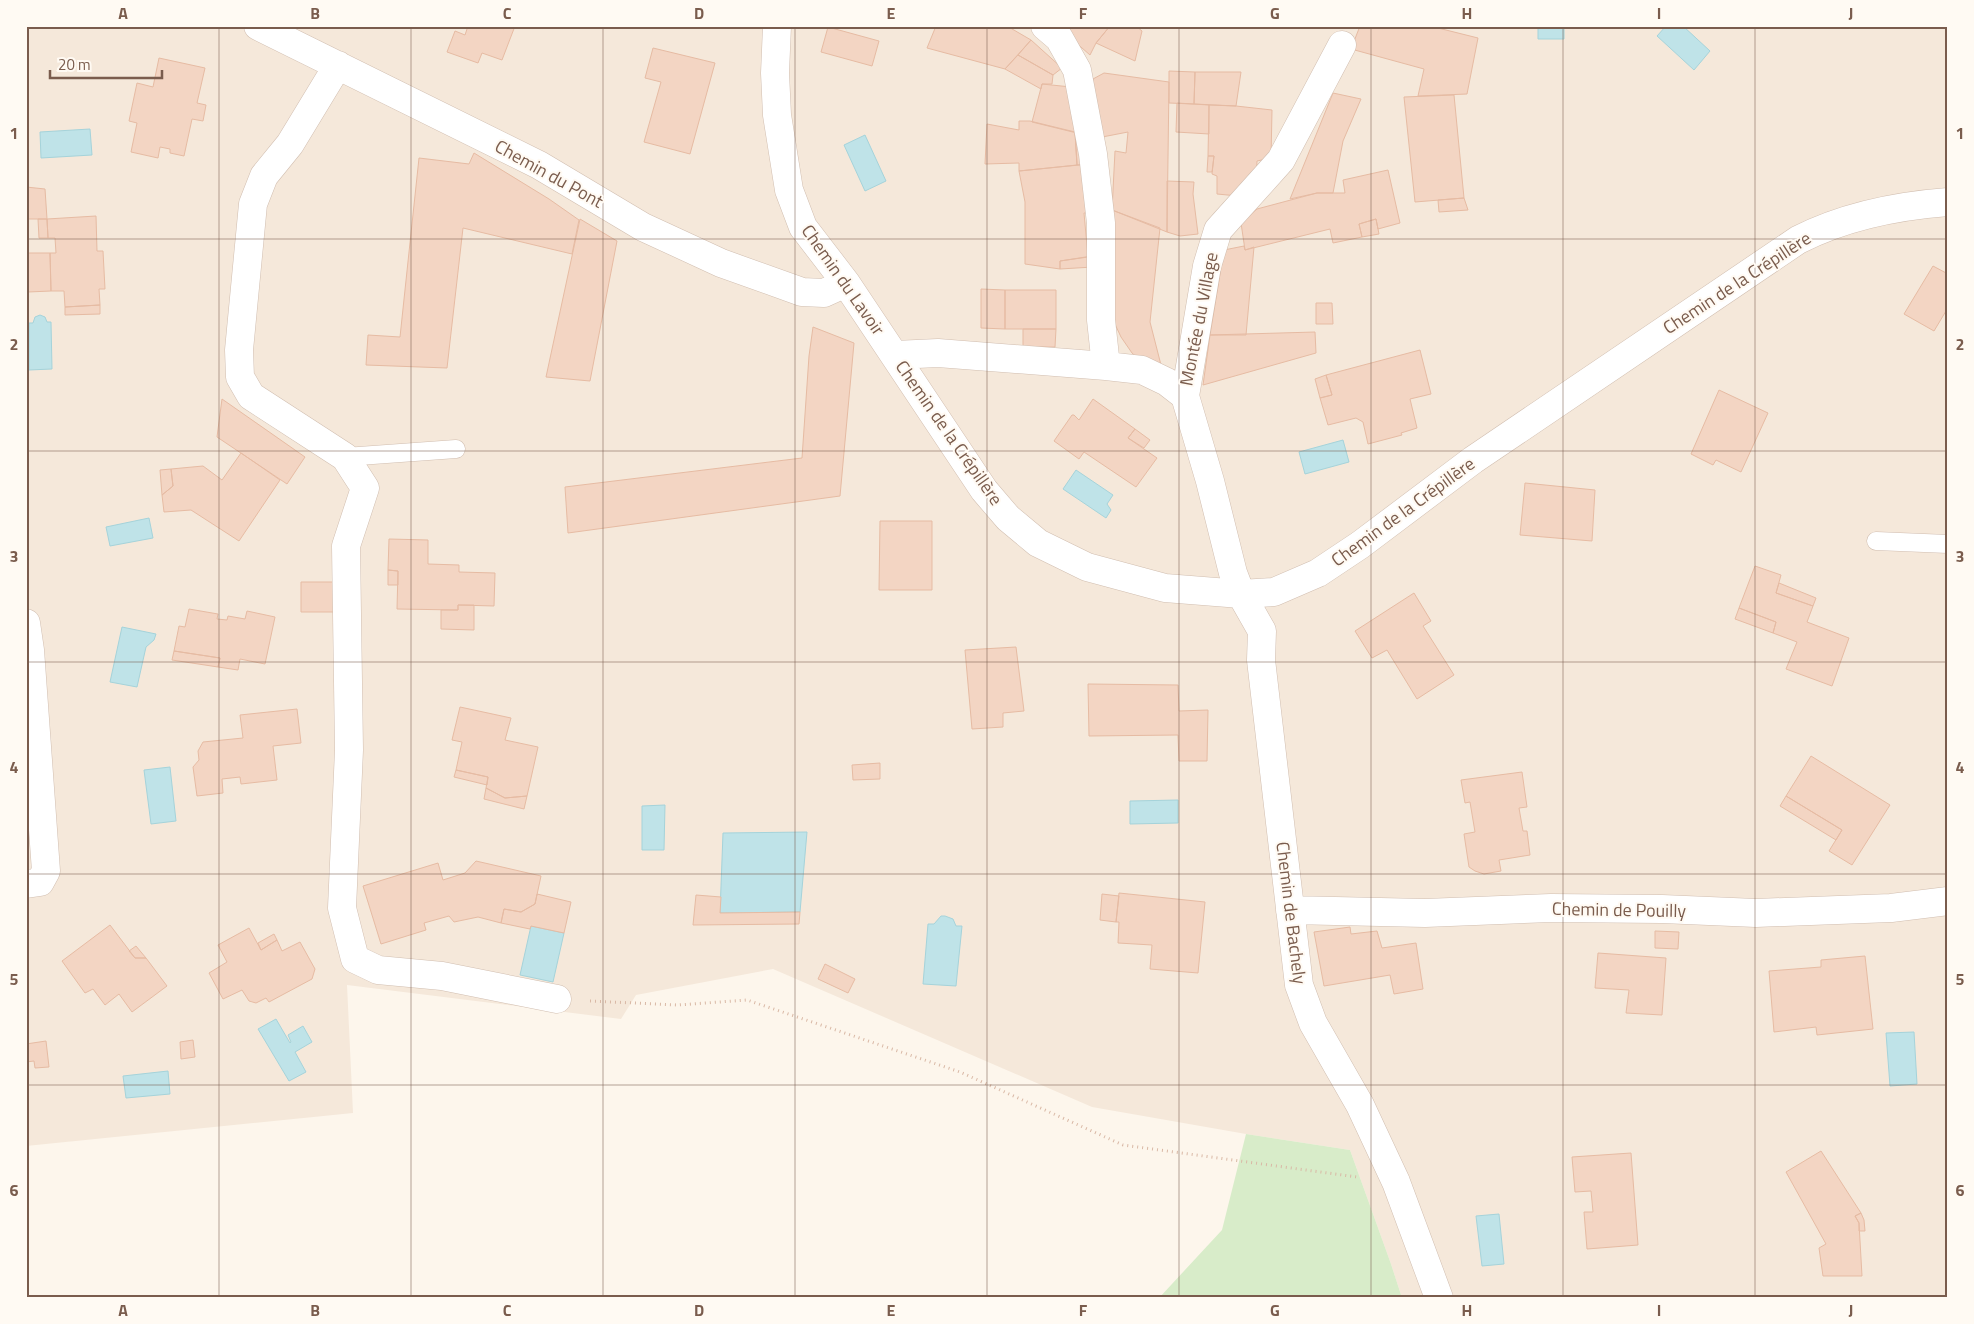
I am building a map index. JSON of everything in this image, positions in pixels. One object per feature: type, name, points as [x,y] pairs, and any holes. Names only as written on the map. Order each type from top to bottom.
[{"type":"street","name":"Chemin du Pont","points":[[258,26],[539,165],[643,227],[721,263],[802,292],[824,293],[846,283]]},
{"type":"street","name":"Chemin du Lavoir","points":[[777,26],[775,73],[777,116],[789,190],[803,227],[846,283],[895,355]]},
{"type":"street","points":[[1045,26],[1059,38],[1077,70],[1093,154],[1101,223],[1101,320],[1106,366]]},
{"type":"street","name":"Montée du Village","points":[[1241,594],[1233,574],[1210,481],[1184,396],[1207,266],[1218,230],[1281,160],[1322,87],[1342,45]]},
{"type":"street","points":[[338,65],[290,144],[264,176],[253,204],[239,350],[240,377],[251,396],[346,457],[364,488],[346,546],[349,750],[342,908],[355,959],[378,970],[442,976],[557,1000]]},
{"type":"street","name":"Chemin de la Crépillère","points":[[895,355],[984,490],[1008,518],[1038,542],[1087,567],[1165,588],[1241,594],[1274,592],[1318,573],[1360,546],[1473,460],[1798,240],[1816,231],[1861,216],[1914,204],[1948,202]]},
{"type":"street","points":[[895,355],[938,353],[1142,370],[1167,382],[1184,396]]},
{"type":"street","name":"Chemin de Bachely","points":[[1241,594],[1262,630],[1261,660],[1299,985],[1313,1023],[1360,1105],[1396,1182],[1439,1298]]},
{"type":"street","points":[[26,623],[30,650],[46,871],[40,882],[26,884]]},
{"type":"street","name":"Chemin de Pouilly","points":[[1290,910],[1425,913],[1551,908],[1662,909],[1756,913],[1891,908],[1948,901]]},
{"type":"lane","points":[[346,457],[456,449]]},
{"type":"lane","points":[[1876,541],[1948,544]]},
{"type":"path","points":[[557,1000],[678,1005],[747,1000],[960,1072],[1123,1145],[1396,1182]]},
{"type":"shaded area","points":[[26,26],[1948,26],[1948,1298],[1402,1298],[1350,1150],[1092,1107],[773,969],[636,995],[621,1019],[347,985],[353,1113],[26,1146]]},
{"type":"green space","points":[[1246,1134],[1350,1150],[1402,1298],[1159,1298],[1222,1230]]},
{"type":"water","points":[[1538,26],[1564,26],[1564,39],[1538,39]]},
{"type":"water","points":[[1666,26],[1683,26],[1710,51],[1694,70],[1657,36]]},
{"type":"water","points":[[90,129],[92,155],[41,158],[40,132]]},
{"type":"water","points":[[865,135],[886,181],[865,191],[844,145]]},
{"type":"water","points":[[40,315],[45,317],[47,322],[51,322],[52,369],[29,370],[29,323],[33,323],[35,317]]},
{"type":"water","points":[[1343,440],[1349,462],[1305,474],[1299,452]]},
{"type":"water","points":[[1076,470],[1113,495],[1107,504],[1111,510],[1106,518],[1063,489]]},
{"type":"water","points":[[149,518],[153,538],[110,546],[106,527]]},
{"type":"water","points":[[122,627],[156,634],[154,640],[146,647],[137,687],[110,682]]},
{"type":"water","points":[[170,767],[176,821],[151,824],[144,770]]},
{"type":"water","points":[[1178,800],[1178,823],[1130,824],[1130,801]]},
{"type":"water","points":[[665,805],[664,850],[642,850],[642,806]]},
{"type":"water","points":[[807,832],[800,912],[720,913],[723,833]]},
{"type":"water","points":[[941,916],[953,919],[956,926],[962,926],[956,986],[923,984],[928,924],[934,924]]},
{"type":"water","points":[[531,926],[564,933],[553,982],[520,975]]},
{"type":"water","points":[[276,1019],[290,1043],[288,1035],[303,1026],[312,1042],[295,1052],[306,1072],[289,1081],[258,1029]]},
{"type":"water","points":[[1914,1032],[1917,1084],[1890,1086],[1886,1033]]},
{"type":"water","points":[[168,1071],[170,1094],[126,1098],[123,1076]]},
{"type":"water","points":[[1499,1214],[1504,1264],[1482,1266],[1476,1216]]},
{"type":"building","points":[[468,26],[515,26],[502,60],[482,53],[478,63],[447,52],[455,31],[465,35]]},
{"type":"building","points":[[936,26],[1007,26],[1031,40],[1005,69],[927,48]]},
{"type":"building","points":[[1057,26],[1110,26],[1096,43],[1090,55]]},
{"type":"building","points":[[1110,26],[1136,26],[1142,31],[1135,61],[1096,43]]},
{"type":"building","points":[[1360,26],[1430,26],[1478,38],[1467,94],[1418,96],[1424,69],[1351,49]]},
{"type":"building","points":[[828,27],[879,41],[872,66],[821,52]]},
{"type":"building","points":[[1031,40],[1062,68],[1053,75],[1018,55]]},
{"type":"building","points":[[653,48],[715,63],[690,154],[644,142],[661,82],[645,78]]},
{"type":"building","points":[[1018,55],[1053,75],[1052,84],[1042,84],[1041,89],[1005,69]]},
{"type":"building","points":[[159,58],[205,68],[197,103],[206,105],[203,121],[192,119],[184,156],[170,153],[170,149],[160,147],[158,158],[131,152],[137,123],[129,121],[137,83],[153,87]]},
{"type":"building","points":[[1169,71],[1195,72],[1194,104],[1169,103]]},
{"type":"building","points":[[1195,72],[1241,72],[1236,106],[1194,104]]},
{"type":"building","points":[[1104,73],[1169,82],[1167,232],[1112,210],[1115,151],[1126,153],[1128,132],[1097,138],[1093,79]]},
{"type":"building","points":[[1042,84],[1071,87],[1081,134],[1032,122]]},
{"type":"building","points":[[1333,93],[1361,99],[1343,141],[1333,193],[1317,193],[1290,199]]},
{"type":"building","points":[[1454,95],[1464,198],[1415,202],[1404,97]]},
{"type":"building","points":[[1177,103],[1209,105],[1209,134],[1176,132]]},
{"type":"building","points":[[1209,105],[1272,110],[1271,158],[1257,161],[1256,184],[1238,196],[1217,194],[1217,176],[1212,174],[1214,156],[1208,156]]},
{"type":"building","points":[[1019,121],[1030,121],[1075,132],[1077,165],[1019,171],[1019,163],[985,164],[987,124],[1019,130]]},
{"type":"building","points":[[1075,132],[1081,134],[1089,164],[1077,165]]},
{"type":"building","points":[[474,153],[549,199],[579,220],[572,254],[463,228],[447,368],[366,365],[368,335],[400,337],[419,158],[469,164]]},
{"type":"building","points":[[1208,156],[1214,156],[1212,172],[1207,172]]},
{"type":"building","points":[[1089,164],[1094,213],[1084,213],[1088,257],[1060,261],[1060,269],[1025,264],[1025,202],[1019,171]]},
{"type":"building","points":[[1388,170],[1400,223],[1378,229],[1376,219],[1359,224],[1362,237],[1333,243],[1330,229],[1245,250],[1241,223],[1257,209],[1317,193],[1345,193],[1343,180]]},
{"type":"building","points":[[1167,181],[1194,182],[1193,194],[1198,234],[1180,236],[1167,232]]},
{"type":"building","points":[[26,187],[45,189],[47,219],[26,219]]},
{"type":"building","points":[[1464,198],[1468,210],[1439,212],[1438,200]]},
{"type":"building","points":[[1112,210],[1160,228],[1150,322],[1161,365],[1146,366],[1132,353],[1114,322]]},
{"type":"building","points":[[96,216],[97,251],[103,251],[105,289],[99,289],[100,305],[65,307],[64,291],[51,291],[50,253],[56,253],[55,238],[48,238],[47,219]]},
{"type":"building","points":[[38,219],[47,219],[48,238],[39,238]]},
{"type":"building","points":[[580,219],[617,241],[590,381],[546,377]]},
{"type":"building","points":[[1376,219],[1379,234],[1362,237],[1359,224]]},
{"type":"building","points":[[1244,246],[1245,250],[1254,247],[1246,335],[1210,335],[1224,250]]},
{"type":"building","points":[[27,253],[50,253],[51,291],[28,292]]},
{"type":"building","points":[[1092,256],[1093,267],[1060,269],[1060,261]]},
{"type":"building","points":[[1933,266],[1948,274],[1948,312],[1946,311],[1934,331],[1904,314]]},
{"type":"building","points":[[981,289],[1005,290],[1005,329],[981,328]]},
{"type":"building","points":[[1005,290],[1056,290],[1056,329],[1005,329]]},
{"type":"building","points":[[1316,303],[1332,303],[1333,324],[1316,324]]},
{"type":"building","points":[[100,305],[100,314],[65,315],[65,307]]},
{"type":"building","points":[[813,327],[854,343],[840,496],[568,533],[565,487],[802,458],[809,356]]},
{"type":"building","points":[[1023,329],[1056,329],[1055,347],[1023,347]]},
{"type":"building","points":[[1315,332],[1316,353],[1203,385],[1210,335]]},
{"type":"building","points":[[1420,350],[1431,394],[1410,399],[1417,428],[1401,433],[1402,435],[1368,444],[1363,422],[1356,418],[1328,425],[1320,398],[1332,395],[1326,375]]},
{"type":"building","points":[[1326,375],[1332,395],[1320,398],[1315,379]]},
{"type":"building","points":[[1719,390],[1768,413],[1741,472],[1716,460],[1713,465],[1691,454]]},
{"type":"building","points":[[222,399],[305,457],[287,484],[217,437]]},
{"type":"building","points":[[1093,399],[1135,429],[1128,438],[1157,458],[1136,487],[1084,452],[1079,459],[1054,441],[1072,415],[1079,420]]},
{"type":"building","points":[[1135,429],[1150,440],[1144,448],[1128,438]]},
{"type":"building","points":[[241,453],[280,480],[239,541],[191,510],[164,512],[162,495],[173,486],[171,469],[203,466],[222,480]]},
{"type":"building","points":[[171,469],[173,486],[162,495],[160,470]]},
{"type":"building","points":[[1525,483],[1595,490],[1592,541],[1520,535]]},
{"type":"building","points":[[880,521],[932,521],[932,590],[879,590]]},
{"type":"building","points":[[389,539],[428,540],[428,564],[459,565],[459,572],[495,573],[494,606],[458,605],[458,610],[397,609],[398,571],[388,570]]},
{"type":"building","points":[[1755,566],[1781,575],[1776,593],[1813,606],[1807,622],[1849,638],[1832,686],[1786,669],[1797,642],[1773,633],[1776,622],[1739,608]]},
{"type":"building","points":[[388,570],[398,571],[398,585],[388,585]]},
{"type":"building","points":[[301,582],[335,582],[334,612],[301,612]]},
{"type":"building","points":[[1779,583],[1816,598],[1813,606],[1776,593]]},
{"type":"building","points":[[1414,593],[1431,621],[1423,626],[1454,675],[1417,699],[1387,650],[1372,658],[1355,631]]},
{"type":"building","points":[[458,605],[474,605],[474,630],[441,629],[441,610],[458,610]]},
{"type":"building","points":[[1739,608],[1776,622],[1773,633],[1735,619]]},
{"type":"building","points":[[189,609],[218,614],[217,619],[227,620],[228,616],[245,619],[247,611],[275,617],[265,664],[240,659],[238,670],[218,667],[220,658],[174,651],[179,626],[185,627]]},
{"type":"building","points":[[1016,647],[1024,711],[1003,713],[1003,727],[972,729],[965,650]]},
{"type":"building","points":[[174,651],[220,658],[218,667],[172,660]]},
{"type":"building","points":[[1088,684],[1178,685],[1179,711],[1208,710],[1207,761],[1179,761],[1178,735],[1089,736]]},
{"type":"building","points":[[460,707],[511,718],[505,740],[538,747],[527,796],[505,798],[486,788],[488,777],[456,770],[462,742],[452,740]]},
{"type":"building","points":[[297,709],[301,743],[273,746],[277,780],[241,784],[240,777],[222,779],[223,793],[197,796],[193,767],[199,760],[198,751],[203,742],[243,738],[240,715]]},
{"type":"building","points":[[1811,756],[1890,805],[1852,865],[1829,851],[1842,830],[1786,796]]},
{"type":"building","points":[[880,763],[880,779],[853,780],[852,765]]},
{"type":"building","points":[[456,770],[488,777],[487,785],[454,777]]},
{"type":"building","points":[[1522,772],[1527,807],[1519,808],[1523,831],[1527,831],[1530,855],[1499,860],[1501,871],[1484,874],[1475,871],[1469,867],[1464,834],[1475,832],[1470,802],[1465,803],[1461,780]]},
{"type":"building","points":[[486,788],[505,798],[527,796],[524,809],[484,799]]},
{"type":"building","points":[[1786,796],[1842,830],[1836,840],[1780,806]]},
{"type":"building","points":[[476,861],[541,876],[535,904],[521,912],[504,909],[501,923],[478,917],[454,922],[449,916],[424,923],[426,930],[381,944],[363,886],[438,863],[443,880],[465,873]]},
{"type":"building","points":[[1119,893],[1205,902],[1198,973],[1150,969],[1152,945],[1118,943],[1119,922],[1116,922]]},
{"type":"building","points":[[537,894],[571,902],[564,933],[531,926],[530,929],[501,923],[504,909],[521,912],[535,904]]},
{"type":"building","points":[[1102,894],[1119,896],[1116,922],[1100,920]]},
{"type":"building","points":[[696,895],[721,897],[720,913],[800,912],[799,924],[693,925]]},
{"type":"building","points":[[110,925],[135,958],[146,958],[167,986],[132,1012],[119,994],[105,1005],[93,989],[85,993],[62,961]]},
{"type":"building","points":[[1350,927],[1351,934],[1377,931],[1382,948],[1416,943],[1423,989],[1394,994],[1390,975],[1324,986],[1314,932]]},
{"type":"building","points":[[249,928],[261,950],[277,940],[282,951],[300,942],[315,969],[312,979],[269,1002],[266,998],[256,1003],[249,1001],[242,990],[223,999],[209,973],[227,962],[218,945]]},
{"type":"building","points":[[1655,931],[1679,932],[1678,949],[1655,948]]},
{"type":"building","points":[[274,934],[277,940],[261,950],[258,943]]},
{"type":"building","points":[[136,946],[146,958],[135,958],[129,951]]},
{"type":"building","points":[[1598,953],[1666,958],[1662,1015],[1626,1013],[1629,990],[1595,988]]},
{"type":"building","points":[[1865,956],[1873,1029],[1817,1035],[1816,1027],[1774,1032],[1769,971],[1821,967],[1821,960]]},
{"type":"building","points":[[825,964],[855,979],[848,993],[818,979]]},
{"type":"building","points":[[193,1040],[195,1057],[181,1059],[180,1042]]},
{"type":"building","points":[[46,1041],[49,1067],[35,1068],[34,1061],[26,1062],[26,1044]]},
{"type":"building","points":[[1821,1151],[1861,1213],[1855,1216],[1859,1223],[1862,1276],[1823,1276],[1819,1248],[1826,1244],[1786,1172]]},
{"type":"building","points":[[1631,1153],[1638,1245],[1587,1249],[1584,1212],[1593,1212],[1591,1191],[1575,1192],[1572,1157]]},
{"type":"building","points":[[1861,1213],[1865,1231],[1859,1231],[1859,1223],[1855,1216]]}]
